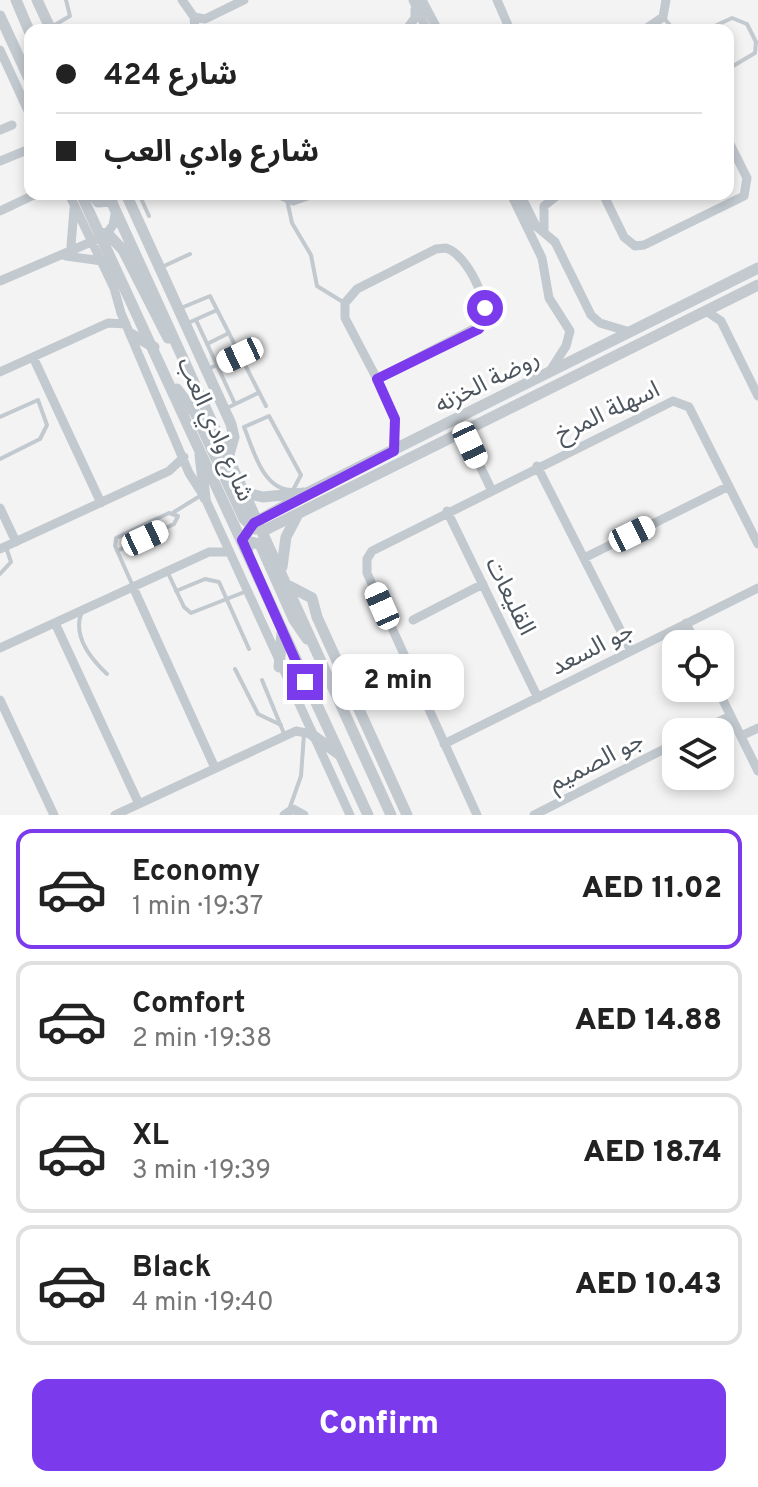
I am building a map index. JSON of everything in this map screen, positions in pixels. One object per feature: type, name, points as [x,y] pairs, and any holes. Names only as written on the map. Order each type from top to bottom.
[{"type":"street","points":[[16,0],[26,24]]},
{"type":"street","points":[[182,0],[194,17],[195,24]]},
{"type":"street","points":[[194,17],[208,19],[244,0]]},
{"type":"street","points":[[497,0],[507,24]]},
{"type":"street","points":[[653,24],[663,17],[666,0]]},
{"type":"street","points":[[410,24],[415,18],[417,2]]},
{"type":"street","points":[[417,2],[425,24]]},
{"type":"street","points":[[417,2],[434,24]]},
{"type":"street","points":[[0,16],[24,68]]},
{"type":"street","points":[[0,50],[24,102]]},
{"type":"street","points":[[0,130],[12,125]]},
{"type":"street","points":[[0,161],[24,151]]},
{"type":"street","points":[[606,200],[624,237],[635,246],[644,245],[744,196],[747,178],[734,152]]},
{"type":"street","points":[[0,211],[24,200]]},
{"type":"street","points":[[71,246],[74,200]]},
{"type":"street","name":"شارع وادي العب","points":[[76,200],[154,347],[282,633],[368,815]]},
{"type":"street","name":"شارع وادي العب","points":[[129,200],[178,309],[191,322],[230,407],[238,429],[228,458]]},
{"type":"street","points":[[287,200],[300,200]]},
{"type":"street","points":[[514,200],[542,258],[549,298],[570,331],[566,346],[544,377]]},
{"type":"street","points":[[523,200],[536,226],[555,242],[591,315],[600,323],[634,333]]},
{"type":"street","points":[[544,232],[544,206],[552,200]]},
{"type":"street","points":[[112,202],[98,237],[102,261],[119,309],[189,473],[204,496],[304,717],[304,732],[350,815]]},
{"type":"street","name":"شارع وادي العب","points":[[112,202],[391,815]]},
{"type":"street","points":[[0,281],[63,256],[98,237]]},
{"type":"street","points":[[46,261],[71,246],[98,237],[123,250],[160,327],[177,347]]},
{"type":"street","points":[[377,379],[479,329],[485,319],[485,308],[461,256],[446,248],[436,249],[357,289],[345,303],[347,324],[394,416],[397,432],[394,451]]},
{"type":"street","points":[[63,256],[102,261]]},
{"type":"street","name":"روضة الخزنه","points":[[257,526],[307,493],[634,333],[758,268]]},
{"type":"street","name":"روضة الخزنه","points":[[257,526],[298,515],[758,285]]},
{"type":"street","points":[[722,303],[721,321],[758,396]]},
{"type":"street","points":[[0,372],[108,323],[119,309]]},
{"type":"street","points":[[706,311],[721,321]]},
{"type":"street","points":[[108,323],[129,329],[154,347]]},
{"type":"street","points":[[33,357],[101,503]]},
{"type":"street","points":[[171,383],[195,413],[257,526],[244,545]]},
{"type":"street","name":"اسهلة المرخ","points":[[477,815],[366,569],[369,555],[376,548],[537,466],[678,401],[689,407],[758,543]]},
{"type":"street","points":[[471,427],[470,445],[491,489]]},
{"type":"street","points":[[397,432],[411,442]]},
{"type":"street","points":[[454,436],[470,445]]},
{"type":"street","points":[[200,446],[204,496]]},
{"type":"street","points":[[3,548],[169,471],[184,457]]},
{"type":"street","points":[[366,466],[372,478]]},
{"type":"street","points":[[537,466],[631,651]]},
{"type":"street","points":[[169,471],[189,473]]},
{"type":"street","points":[[584,558],[729,486]]},
{"type":"street","points":[[245,493],[259,497],[307,493]]},
{"type":"street","points":[[0,508],[16,542]]},
{"type":"street","name":"القليعات","points":[[447,511],[538,698]]},
{"type":"street","points":[[282,570],[286,537],[298,515]]},
{"type":"street","points":[[209,552],[221,534]]},
{"type":"street","points":[[244,545],[250,542],[260,544],[294,620],[318,651]]},
{"type":"street","points":[[0,648],[209,552],[229,552]]},
{"type":"street","points":[[413,620],[483,584]]},
{"type":"street","name":"شارع وادي العب","points":[[289,586],[312,598],[317,617],[407,815]]},
{"type":"street","points":[[133,587],[215,768]]},
{"type":"street","name":"جو السعد","points":[[444,744],[758,588]]},
{"type":"street","points":[[55,623],[139,804]]},
{"type":"street","points":[[686,623],[689,630]]},
{"type":"street","points":[[279,667],[282,633]]},
{"type":"street","points":[[0,700],[54,815]]},
{"type":"street","points":[[724,702],[758,771]]},
{"type":"street","points":[[726,718],[730,716]]},
{"type":"street","points":[[741,736],[758,728]]},
{"type":"street","points":[[115,815],[215,768],[283,730],[304,732],[341,756]]},
{"type":"street","points":[[361,748],[382,760]]},
{"type":"street","name":"جو الصميم","points":[[534,815],[662,750]]},
{"type":"street","points":[[287,812],[304,815]]},
{"type":"lane","points":[[56,24],[70,16],[66,0]]},
{"type":"lane","points":[[663,17],[669,24]]},
{"type":"lane","points":[[718,24],[728,19],[739,19],[747,24],[757,46],[751,58],[734,66]]},
{"type":"lane","points":[[142,200],[149,216]]},
{"type":"lane","points":[[287,200],[292,223],[311,255],[317,286],[345,303]]},
{"type":"lane","points":[[160,268],[190,254]]},
{"type":"lane","points":[[178,309],[209,295],[266,406]]},
{"type":"lane","points":[[217,310],[191,322],[207,344],[212,368],[240,355]]},
{"type":"lane","points":[[207,344],[229,333]]},
{"type":"lane","points":[[230,407],[259,393]]},
{"type":"lane","points":[[0,417],[51,395]]},
{"type":"lane","points":[[0,459],[45,434],[47,421],[38,400]]},
{"type":"lane","points":[[266,416],[273,419],[301,477],[295,488],[287,490],[266,476],[238,429],[266,416]]},
{"type":"lane","points":[[133,587],[114,543],[118,536],[204,496]]},
{"type":"lane","points":[[117,551],[174,524],[178,519],[172,513]]},
{"type":"lane","points":[[0,574],[11,562],[3,548]]},
{"type":"lane","points":[[167,571],[185,610],[194,613],[247,591]]},
{"type":"lane","points":[[176,591],[209,578],[219,582],[249,649]]},
{"type":"lane","points":[[83,608],[78,624],[79,634],[88,652],[107,674]]},
{"type":"lane","points":[[235,669],[258,714],[283,730]]},
{"type":"lane","points":[[262,680],[283,730]]},
{"type":"lane","points":[[287,812],[299,783],[304,732]]},
{"type":"route","points":[[305,682],[242,540],[247,529],[307,493],[394,451],[397,437],[395,419],[377,379],[475,332],[483,324],[485,308]]}]
